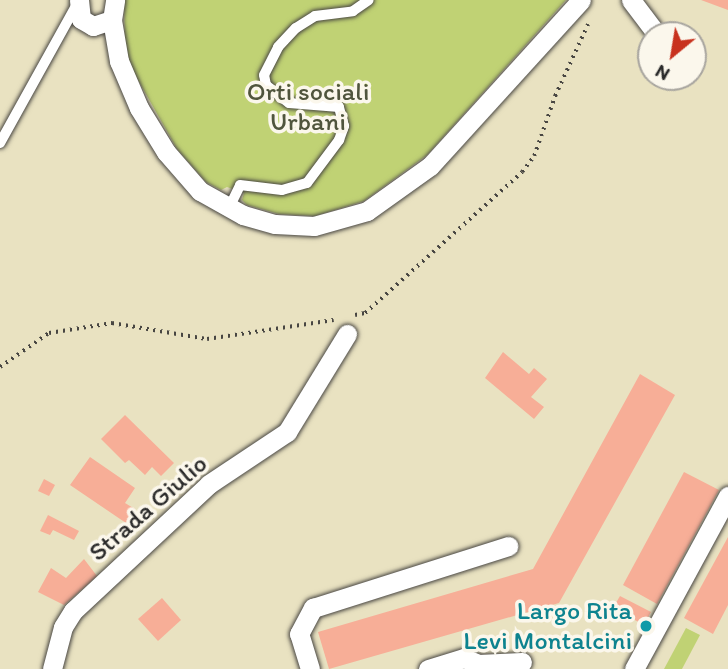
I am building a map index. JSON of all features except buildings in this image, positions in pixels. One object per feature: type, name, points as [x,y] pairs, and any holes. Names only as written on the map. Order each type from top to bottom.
[{"type":"street","points":[[98,24],[115,0]]},
{"type":"street","points":[[79,2],[98,24],[166,152],[200,191],[229,208],[275,224],[314,226],[367,211],[430,166],[581,0]]},
{"type":"street","points":[[631,0],[647,21]]},
{"type":"street","name":"Strada Giulio","points":[[52,669],[63,627],[73,611],[209,484],[288,432],[347,334]]},
{"type":"street","points":[[634,669],[728,496]]},
{"type":"street","points":[[310,669],[299,634],[313,608],[508,546]]},
{"type":"street","points":[[428,669],[464,658],[478,664],[522,662]]},
{"type":"lane","points":[[229,208],[240,184],[282,190],[307,183],[339,140],[344,126],[339,107],[289,103],[267,85],[264,75],[278,47],[296,28],[315,16],[353,11],[369,0]]},
{"type":"lane","points":[[0,143],[61,39],[79,2]]},
{"type":"lane","points":[[61,39],[75,26],[98,24]]},
{"type":"path","points":[[0,367],[49,333],[112,323],[207,339],[365,313],[534,156],[555,96],[589,21]]},
{"type":"green space","name":"Orti sociali Urbani","points":[[124,0],[566,0],[427,155],[364,201],[315,216],[279,214],[247,205],[242,200],[244,193],[227,187],[221,190],[206,182],[177,149],[134,73],[125,51]]},
{"type":"green space","points":[[686,628],[700,635],[682,669],[664,669]]},
{"type":"place","name":"Largo Rita Levi Montalcini","points":[[646,626]]}]
